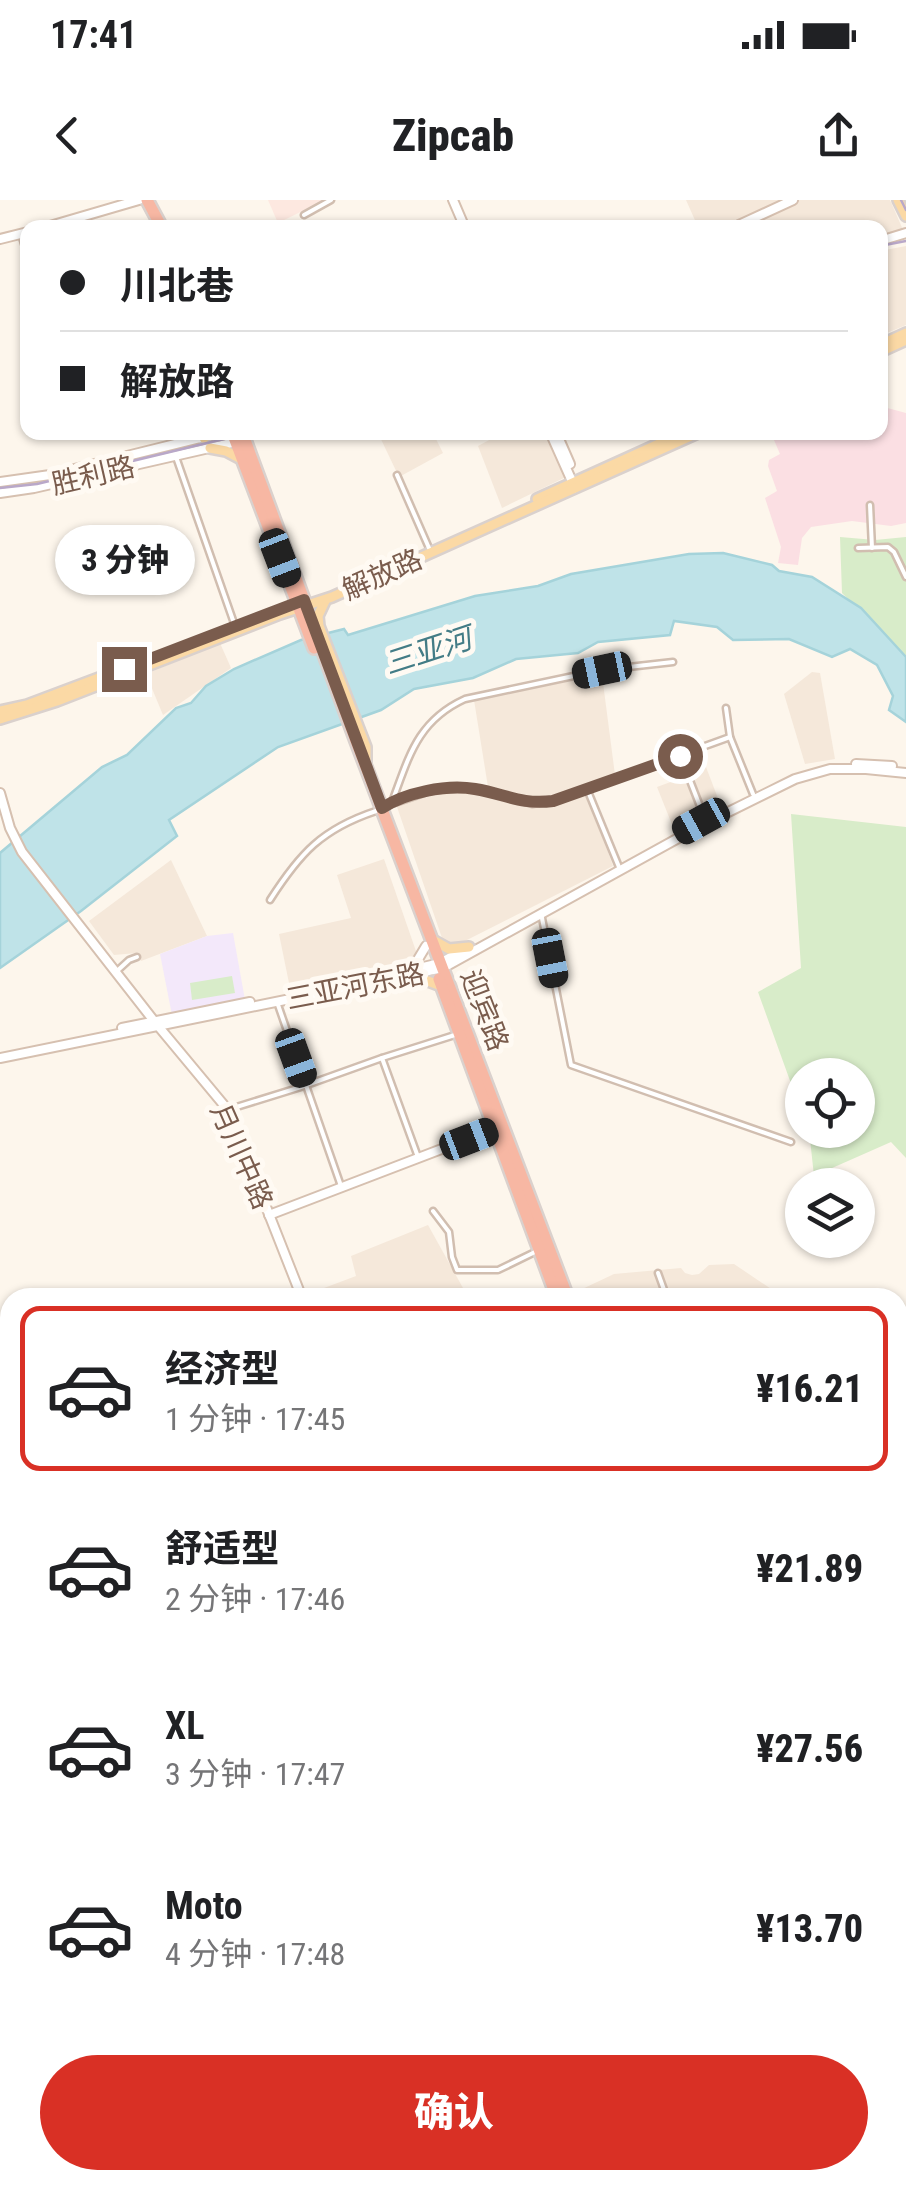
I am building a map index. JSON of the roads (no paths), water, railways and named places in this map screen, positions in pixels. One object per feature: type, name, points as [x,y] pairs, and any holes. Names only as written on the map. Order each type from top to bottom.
[{"type":"highway","points":[[237,440],[357,741]]},
{"type":"highway","points":[[238,440],[302,604]]},
{"type":"highway","name":"迎宾路","points":[[357,741],[383,807]]},
{"type":"highway","name":"迎宾路","points":[[357,741],[428,942],[453,995],[564,1288]]},
{"type":"highway","name":"迎宾路","points":[[438,966],[458,1034],[554,1288]]},
{"type":"main road","points":[[71,220],[140,200]]},
{"type":"main road","points":[[744,220],[782,200]]},
{"type":"main road","points":[[745,220],[793,200]]},
{"type":"main road","points":[[898,200],[906,216]]},
{"type":"main road","name":"胜利路","points":[[0,482],[50,475],[187,440]]},
{"type":"main road","name":"胜利路","points":[[0,493],[176,457],[227,440]]},
{"type":"main road","points":[[557,440],[577,485]]},
{"type":"main road","name":"解放路","points":[[0,711],[28,705],[234,626],[327,599],[669,440]]},
{"type":"main road","name":"解放路","points":[[0,718],[57,702],[302,604],[681,440]]},
{"type":"main road","points":[[210,448],[242,460]]},
{"type":"main road","points":[[313,628],[327,599]]},
{"type":"main road","name":"三亚河东路","points":[[438,966],[786,776],[828,765],[867,764],[906,770]]},
{"type":"main road","name":"三亚河东路","points":[[158,1024],[438,966],[462,957],[702,825],[795,779],[830,770],[906,770]]},
{"type":"main road","name":"月川中路","points":[[0,793],[5,816],[22,852],[228,1110],[298,1288]]},
{"type":"main road","points":[[404,974],[428,942],[449,949],[470,947]]},
{"type":"main road","points":[[453,995],[454,973],[462,957]]},
{"type":"main road","points":[[404,974],[441,986]]},
{"type":"main road","name":"三亚河东路","points":[[0,1056],[404,974]]},
{"type":"main road","points":[[269,1214],[494,1129]]},
{"type":"street","points":[[304,215],[331,200]]},
{"type":"street","points":[[176,457],[234,626]]},
{"type":"street","points":[[397,475],[429,548]]},
{"type":"street","points":[[870,504],[872,548]]},
{"type":"street","points":[[858,548],[888,547],[906,577]]},
{"type":"street","points":[[383,807],[422,731],[449,706],[464,699],[602,670],[674,662]]},
{"type":"street","points":[[726,708],[730,736],[753,794]]},
{"type":"street","points":[[270,900],[318,839],[383,807],[430,791],[468,788],[532,804],[553,801],[730,736]]},
{"type":"street","points":[[680,756],[704,819]]},
{"type":"street","points":[[587,790],[619,867]]},
{"type":"street","points":[[541,913],[571,1064],[785,1140]]},
{"type":"street","points":[[116,972],[137,956]]},
{"type":"street","points":[[276,1002],[342,1187]]},
{"type":"street","points":[[228,1110],[458,1034]]},
{"type":"street","points":[[382,1058],[419,1158]]},
{"type":"street","points":[[433,1211],[449,1232],[457,1270],[498,1270],[540,1250]]},
{"type":"street","points":[[658,1273],[663,1288]]},
{"type":"water","name":"三亚河","points":[[723,553],[812,577],[861,608],[906,657],[906,722],[889,710],[893,696],[877,665],[850,649],[832,657],[789,639],[733,640],[717,627],[674,621],[670,635],[598,642],[578,653],[516,659],[473,678],[414,689],[381,710],[278,747],[169,820],[177,836],[0,968],[0,853],[102,767],[127,755],[176,708],[191,703],[206,686],[234,669],[301,640],[344,629],[348,635],[475,596],[538,586],[571,574],[689,554]]},
{"type":"tram line","points":[[901,200],[906,210]]},
{"type":"tram line","points":[[888,244],[906,241]]},
{"type":"tram line","points":[[0,488],[37,484],[220,440]]}]
